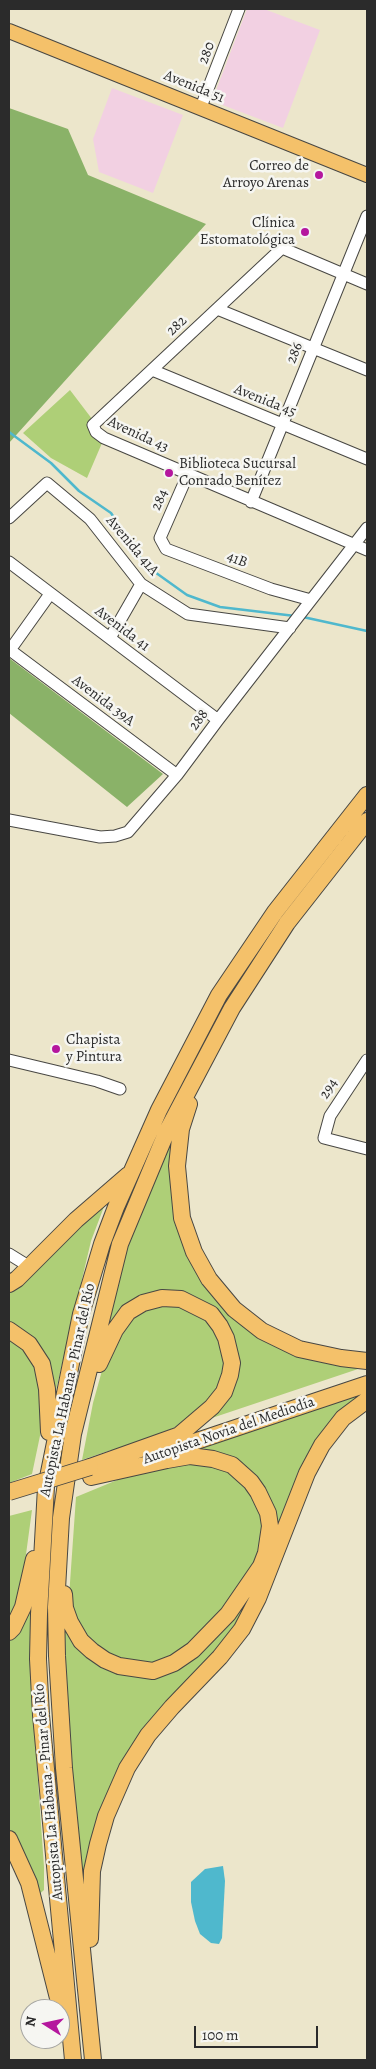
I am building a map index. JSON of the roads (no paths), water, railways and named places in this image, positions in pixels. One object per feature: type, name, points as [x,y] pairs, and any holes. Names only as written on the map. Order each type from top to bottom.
[{"type":"highway","name":"Autopista La Habana - Pinar del Río","points":[[72,2052],[40,1687],[39,1614],[42,1520],[49,1467],[81,1314],[102,1244],[132,1172],[167,1094],[218,995],[274,912],[367,795]]},
{"type":"highway","name":"Autopista La Habana - Pinar del Río","points":[[93,2060],[64,1768],[56,1656],[56,1607],[61,1518],[73,1434],[120,1244],[166,1131],[232,1008],[287,923],[367,821]]},
{"type":"highway","points":[[232,1008],[191,1098],[181,1129],[177,1166],[182,1218],[194,1252],[210,1279],[234,1309],[262,1331],[299,1349],[340,1358],[367,1361]]},
{"type":"highway","points":[[9,1284],[18,1279],[76,1220],[132,1172]]},
{"type":"highway","points":[[73,1434],[104,1350],[114,1330],[128,1312],[143,1303],[162,1298],[181,1299],[210,1314],[220,1326],[226,1338],[232,1363],[224,1392],[212,1407],[178,1436]]},
{"type":"highway","points":[[9,1330],[29,1344],[42,1364],[47,1389],[49,1467]]},
{"type":"highway","name":"Autopista Novia del Mediodía","points":[[90,1472],[178,1436],[367,1375]]},
{"type":"highway","name":"Autopista Novia del Mediodía","points":[[90,1472],[367,1384]]},
{"type":"highway","points":[[86,1988],[92,1872],[106,1816],[127,1768],[148,1735],[220,1657],[242,1629],[258,1598],[307,1473],[322,1445],[343,1418],[367,1400]]},
{"type":"highway","points":[[9,1492],[90,1472],[190,1456],[213,1459],[232,1465],[251,1482],[268,1512],[269,1539],[261,1566],[228,1614],[193,1650],[174,1663],[154,1671],[119,1666],[105,1660],[81,1641],[70,1622],[65,1608],[61,1518]]},
{"type":"highway","points":[[9,1501],[90,1472]]},
{"type":"highway","points":[[9,1632],[13,1628],[22,1607],[42,1520]]},
{"type":"highway","points":[[9,1839],[29,1883],[53,1984],[72,2052]]},
{"type":"main road","name":"Avenida 51","points":[[9,30],[367,175]]},
{"type":"street","name":"280","points":[[201,108],[239,9]]},
{"type":"street","name":"286","points":[[251,502],[367,216]]},
{"type":"street","name":"282","points":[[93,425],[282,248],[344,274]]},
{"type":"street","points":[[344,274],[367,284]]},
{"type":"street","points":[[217,309],[367,370]]},
{"type":"street","name":"Avenida 45","points":[[152,370],[367,459]]},
{"type":"street","name":"Avenida 43","points":[[93,425],[96,432],[104,438],[367,550]]},
{"type":"street","name":"284","points":[[160,538],[188,474]]},
{"type":"street","name":"Avenida 41A","points":[[9,518],[47,483],[90,520],[141,584],[188,614],[290,628]]},
{"type":"street","name":"288","points":[[9,820],[100,837],[116,836],[128,832],[178,775],[218,720],[367,528]]},
{"type":"street","name":"41B","points":[[160,538],[166,549],[308,604]]},
{"type":"street","name":"Avenida 41","points":[[9,562],[218,720]]},
{"type":"street","points":[[110,638],[141,584]]},
{"type":"street","name":"Avenida 39A","points":[[50,594],[10,650],[178,775]]},
{"type":"street","points":[[9,1060],[97,1081],[120,1089]]},
{"type":"street","name":"294","points":[[367,1060],[330,1116],[324,1138],[367,1150]]},
{"type":"street","points":[[9,1254],[30,1267]]},
{"type":"water","points":[[223,1866],[225,1881],[222,1938],[219,1944],[211,1943],[200,1934],[191,1902],[191,1882],[205,1869]]},
{"type":"waterway","points":[[9,432],[51,463],[79,491],[111,513],[145,565],[187,595],[220,607],[295,616]]},
{"type":"waterway","points":[[303,617],[367,631]]},
{"type":"place","name":"Correo de Arroyo Arenas","points":[[319,175]]},
{"type":"place","name":"Clínica Estomatológica","points":[[305,232]]},
{"type":"place","name":"Biblioteca Sucursal Conrado Benítez","points":[[169,473]]},
{"type":"place","name":"Chapista y Pintura","points":[[56,1049]]}]
